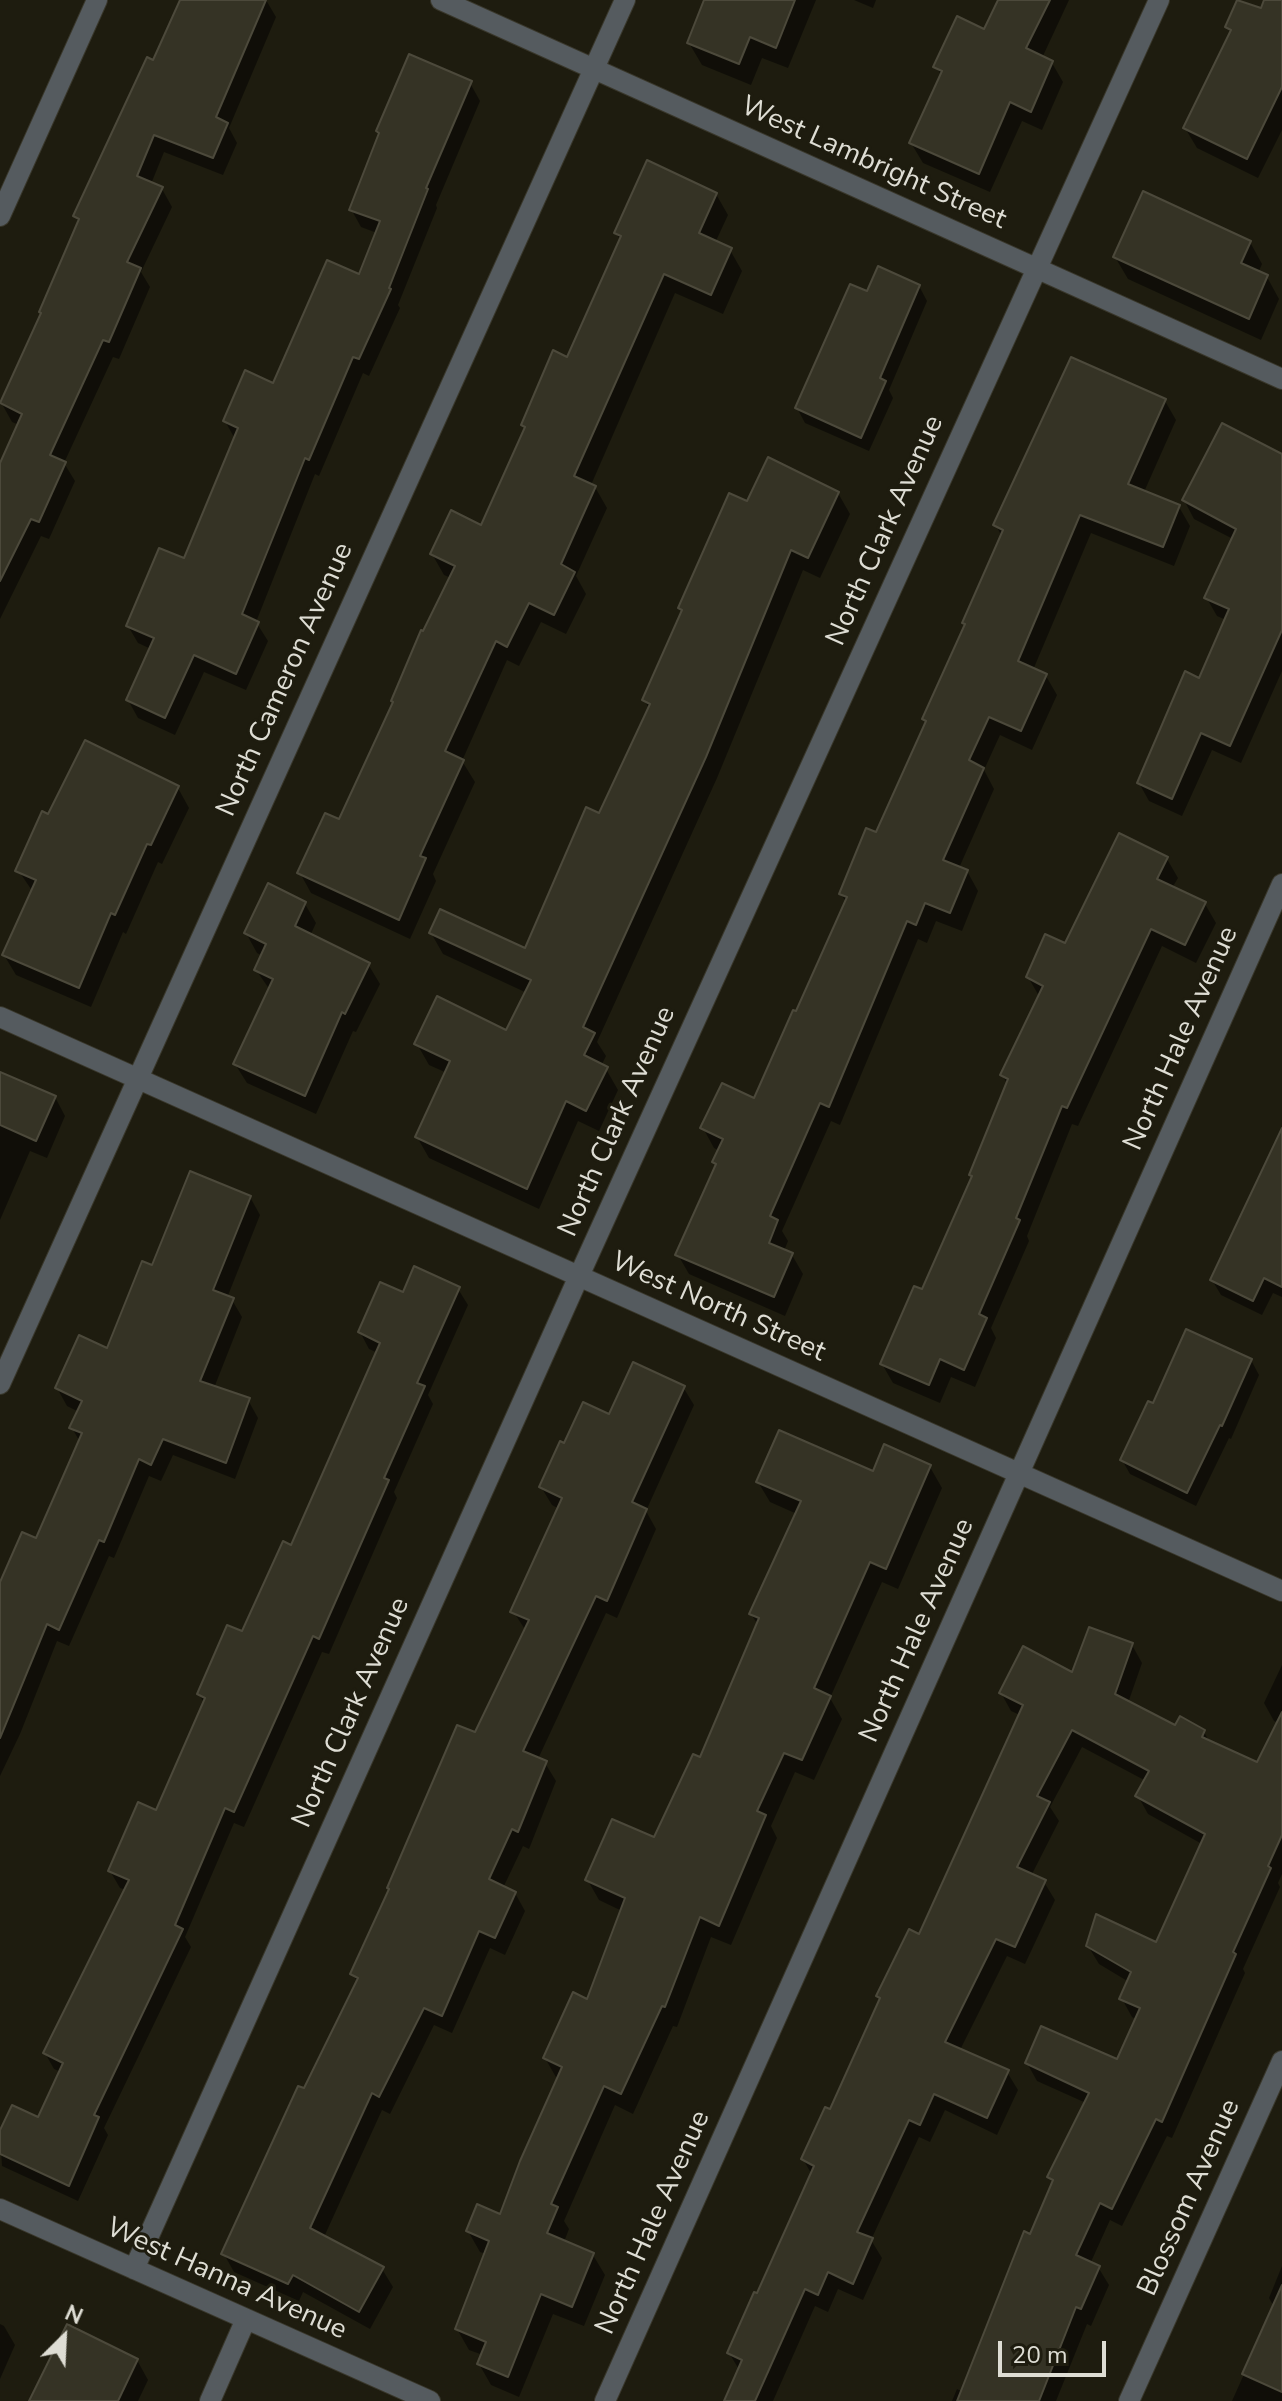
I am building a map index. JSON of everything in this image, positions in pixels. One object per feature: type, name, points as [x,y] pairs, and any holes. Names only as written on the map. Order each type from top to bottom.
[{"type":"street","points":[[0,216],[97,0]]},
{"type":"street","name":"West Lambright Street","points":[[441,0],[1282,379]]},
{"type":"street","name":"North Cameron Avenue","points":[[0,1384],[625,0]]},
{"type":"street","name":"North Clark Avenue","points":[[134,2269],[579,1276],[1159,0]]},
{"type":"street","name":"North Hale Avenue","points":[[605,2401],[1282,884]]},
{"type":"street","name":"West North Street","points":[[0,1017],[1282,1591]]},
{"type":"street","name":"Blossom Avenue","points":[[1129,2401],[1282,2061]]},
{"type":"street","name":"West Hanna Avenue","points":[[0,2209],[430,2401]]},
{"type":"street","points":[[210,2401],[246,2319]]},
{"type":"building","points":[[180,0],[266,0],[216,117],[228,123],[213,158],[154,135],[137,176],[163,187],[127,262],[141,268],[109,342],[103,340],[50,455],[66,462],[39,522],[31,519],[0,581],[0,463],[22,414],[0,403],[79,219],[73,216],[147,57],[153,60]]},
{"type":"building","points":[[704,0],[795,0],[776,48],[750,37],[739,64],[687,43]]},
{"type":"building","points":[[998,0],[1050,0],[1026,48],[1053,61],[1031,112],[1010,102],[979,174],[909,143],[942,71],[933,67],[957,16],[984,29]]},
{"type":"building","points":[[1237,0],[1261,8],[1264,0],[1282,0],[1282,87],[1247,159],[1183,128],[1231,30],[1225,27]]},
{"type":"building","points":[[409,54],[472,81],[426,188],[391,289],[359,359],[353,357],[309,460],[305,458],[242,614],[259,622],[236,674],[194,655],[165,718],[126,700],[154,638],[126,626],[159,548],[184,558],[238,428],[223,421],[245,370],[273,383],[327,260],[359,274],[380,221],[349,210],[379,133],[376,131]]},
{"type":"building","points":[[647,160],[717,193],[699,233],[732,248],[711,295],[664,274],[574,476],[596,486],[561,564],[575,572],[554,615],[529,603],[507,647],[496,641],[445,751],[464,760],[420,856],[426,858],[399,920],[297,873],[325,813],[339,819],[393,702],[421,630],[455,566],[430,554],[451,510],[481,525],[525,427],[521,425],[553,350],[567,357],[621,236],[614,233]]},
{"type":"building","points":[[1143,191],[1251,241],[1241,263],[1268,275],[1249,319],[1113,257]]},
{"type":"building","points":[[878,266],[920,285],[880,378],[886,381],[861,438],[795,408],[850,284],[867,291]]},
{"type":"building","points":[[1071,357],[1166,399],[1128,484],[1180,505],[1163,547],[1080,515],[1018,661],[1047,674],[1021,731],[989,717],[969,760],[984,768],[943,860],[968,870],[950,913],[925,903],[916,925],[907,921],[829,1107],[820,1103],[770,1216],[778,1220],[769,1243],[793,1253],[774,1297],[675,1255],[716,1164],[712,1162],[723,1139],[700,1128],[722,1083],[754,1098],[793,1010],[796,1011],[847,897],[839,894],[866,828],[876,832],[926,721],[922,719],[1003,530],[993,525]]},
{"type":"building","points":[[1222,423],[1282,454],[1282,630],[1230,746],[1201,733],[1172,799],[1137,783],[1185,671],[1199,678],[1229,609],[1204,598],[1236,529],[1182,500]]},
{"type":"building","points":[[768,457],[839,492],[808,558],[791,550],[706,757],[583,1027],[595,1033],[584,1055],[608,1067],[586,1111],[566,1101],[527,1189],[415,1137],[450,1061],[414,1044],[437,996],[506,1030],[531,980],[429,933],[440,909],[525,948],[586,807],[599,813],[650,704],[642,700],[682,610],[678,608],[729,493],[747,501]]},
{"type":"building","points":[[85,740],[179,786],[151,845],[147,844],[115,915],[111,913],[79,988],[2,955],[36,880],[15,871],[42,811],[48,814]]},
{"type":"building","points":[[1119,833],[1168,857],[1157,879],[1206,902],[1185,945],[1151,929],[1067,1108],[1062,1106],[1016,1218],[1020,1220],[979,1314],[987,1318],[964,1370],[940,1359],[929,1385],[880,1364],[914,1286],[922,1289],[972,1176],[969,1175],[1008,1079],[1000,1075],[1043,986],[1026,977],[1045,934],[1065,943]]},
{"type":"building","points":[[268,883],[306,902],[295,926],[370,963],[345,1014],[342,1012],[305,1096],[233,1064],[273,979],[254,970],[266,944],[244,933]]},
{"type":"building","points":[[0,1072],[56,1096],[36,1141],[0,1125]]},
{"type":"building","points":[[1282,1128],[1282,1287],[1264,1278],[1253,1301],[1210,1280]]},
{"type":"building","points":[[190,1171],[251,1196],[213,1290],[234,1298],[200,1381],[250,1398],[226,1463],[163,1439],[151,1465],[139,1459],[104,1542],[99,1540],[59,1630],[47,1624],[0,1738],[0,1582],[22,1532],[36,1538],[82,1433],[69,1428],[82,1401],[55,1388],[79,1335],[107,1348],[142,1261],[152,1265]]},
{"type":"building","points":[[414,1266],[460,1287],[417,1383],[425,1386],[384,1478],[389,1480],[319,1639],[313,1636],[234,1812],[225,1808],[175,1925],[183,1929],[94,2115],[99,2117],[69,2186],[0,2154],[0,2130],[12,2105],[38,2117],[63,2063],[43,2053],[129,1880],[108,1871],[138,1802],[156,1810],[205,1698],[197,1694],[227,1625],[242,1631],[283,1541],[291,1545],[380,1343],[358,1332],[380,1282],[403,1292]]},
{"type":"building","points":[[1186,1329],[1252,1359],[1187,1493],[1120,1460],[1148,1401],[1153,1403]]},
{"type":"building","points":[[633,1362],[685,1386],[632,1502],[647,1509],[607,1601],[596,1596],[523,1751],[547,1761],[518,1832],[512,1829],[489,1879],[516,1892],[495,1938],[479,1931],[442,2016],[424,2008],[379,2097],[372,2093],[310,2228],[384,2267],[359,2312],[293,2275],[288,2284],[221,2254],[298,2086],[304,2088],[358,1978],[350,1974],[457,1725],[475,1732],[529,1620],[510,1612],[562,1498],[539,1487],[560,1441],[564,1443],[583,1402],[609,1414]]},
{"type":"building","points":[[779,1430],[873,1471],[884,1444],[931,1465],[886,1569],[870,1562],[814,1688],[831,1696],[802,1760],[784,1753],[757,1811],[766,1815],[719,1926],[700,1917],[665,2007],[662,2006],[621,2094],[604,2086],[551,2204],[558,2207],[547,2233],[594,2253],[572,2307],[541,2294],[508,2377],[477,2364],[486,2342],[455,2329],[489,2241],[466,2231],[477,2204],[500,2214],[562,2067],[543,2058],[573,1992],[587,1999],[625,1898],[585,1880],[612,1819],[654,1837],[693,1754],[700,1757],[759,1618],[749,1614],[801,1501],[756,1482]]},
{"type":"building","points":[[1089,1627],[1133,1643],[1115,1694],[1175,1725],[1180,1716],[1205,1730],[1202,1737],[1257,1762],[1282,1712],[1282,1835],[1268,1866],[1271,1868],[1233,1952],[1236,1954],[1162,2122],[1156,2119],[1112,2209],[1100,2203],[1076,2255],[1100,2266],[1081,2309],[1076,2307],[1039,2401],[957,2401],[1024,2231],[1030,2234],[1053,2180],[1047,2177],[1089,2093],[1025,2063],[1041,2026],[1117,2059],[1140,2008],[1119,1999],[1131,1972],[1086,1946],[1096,1914],[1156,1942],[1205,1834],[1135,1796],[1149,1771],[1072,1730],[1037,1796],[1050,1802],[1017,1867],[1046,1880],[1015,1947],[996,1939],[945,2042],[1009,2070],[987,2118],[934,2094],[920,2125],[909,2120],[857,2232],[873,2238],[853,2284],[828,2272],[818,2295],[805,2289],[755,2401],[724,2401],[742,2360],[727,2353],[814,2166],[801,2159],[825,2107],[830,2109],[880,1998],[876,1996],[909,1929],[919,1934],[1023,1705],[999,1693],[1023,1646],[1072,1672]]},
{"type":"building","points":[[1282,2285],[1282,2392],[1242,2374]]},
{"type":"building","points":[[67,2324],[138,2359],[118,2401],[29,2401]]}]
